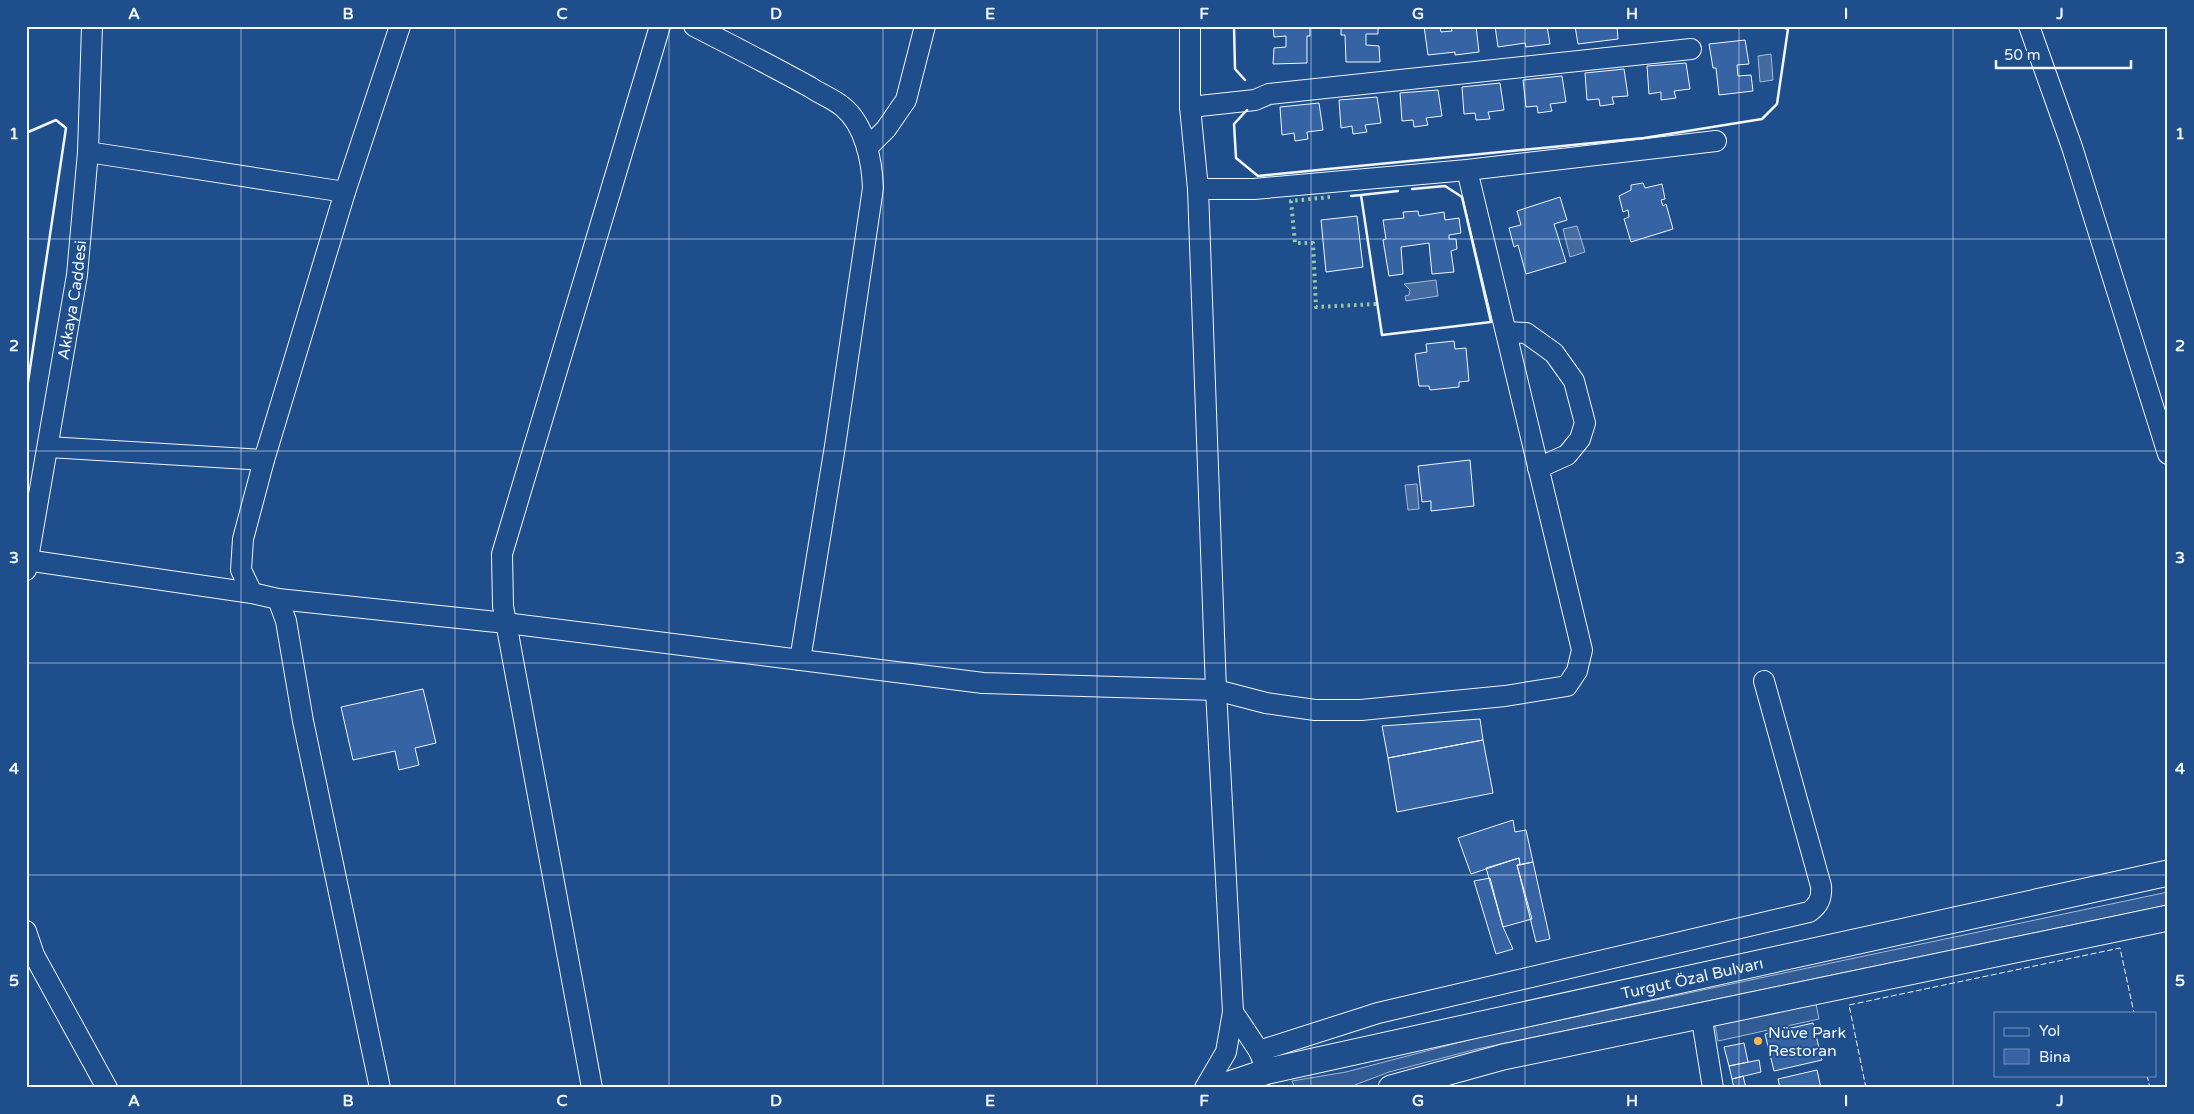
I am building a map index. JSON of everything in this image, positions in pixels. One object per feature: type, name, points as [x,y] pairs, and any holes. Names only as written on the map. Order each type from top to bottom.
[{"type":"main road","name":"Turgut Özal Bulvarı","points":[[1264,1070],[2168,873]]},
{"type":"main road","points":[[1391,1088],[1502,1057],[2168,918]]},
{"type":"main road","points":[[1227,1085],[1248,1079],[1258,1082],[1264,1070]]},
{"type":"street","name":"Akkaya Caddesi","points":[[27,563],[77,275],[88,152],[92,26]]},
{"type":"street","points":[[252,593],[241,570],[243,539],[264,460],[345,192],[400,26]]},
{"type":"street","points":[[592,1088],[503,606],[502,554],[660,26]]},
{"type":"street","points":[[694,26],[843,107],[853,119],[867,148],[873,174],[873,188],[835,446],[800,660]]},
{"type":"street","points":[[867,148],[886,129],[906,100],[925,26]]},
{"type":"street","points":[[1190,26],[1190,107],[1198,189],[1216,690],[1233,1012],[1226,1052],[1205,1088]]},
{"type":"street","points":[[2030,26],[2072,147],[2168,454]]},
{"type":"street","points":[[1190,107],[1255,100],[1269,94],[1691,49]]},
{"type":"street","points":[[1198,189],[1254,189],[1467,170],[1716,141]]},
{"type":"street","points":[[88,152],[345,192]]},
{"type":"street","points":[[27,563],[252,593],[278,599],[506,623],[983,683],[1216,690],[1266,704],[1315,710],[1338,710],[1505,696],[1567,686],[1578,672],[1582,650],[1467,170]]},
{"type":"street","points":[[1506,332],[1526,332],[1554,353],[1574,381],[1585,423],[1580,439],[1567,455],[1538,468]]},
{"type":"street","points":[[48,447],[264,460]]},
{"type":"street","points":[[278,599],[286,621],[304,720],[380,1088]]},
{"type":"street","points":[[1233,1012],[1264,1070],[1378,1013],[1809,912],[1820,899],[1821,886],[1764,680]]},
{"type":"street","points":[[26,931],[34,955],[107,1088]]},
{"type":"street","points":[[1701,1014],[1713,1088]]},
{"type":"shaded area","points":[[1771,54],[1773,80],[1760,82],[1758,56]]},
{"type":"shaded area","points":[[1577,226],[1585,252],[1570,257],[1563,229]]},
{"type":"shaded area","points":[[1436,280],[1438,296],[1406,301],[1405,296],[1409,295],[1410,290],[1404,284]]},
{"type":"shaded area","points":[[1417,484],[1419,509],[1408,510],[1405,485]]},
{"type":"shaded area","points":[[2168,892],[2168,905],[1477,1049],[1389,1072],[1347,1088],[1295,1088],[1292,1081],[1346,1072],[1480,1037]]},
{"type":"shaded area","points":[[1816,1004],[1819,1019],[1718,1041],[1715,1025]]},
{"type":"building","points":[[1273,26],[1310,26],[1310,36],[1307,36],[1307,63],[1273,64],[1274,48],[1286,47],[1286,36],[1274,37]]},
{"type":"building","points":[[1341,26],[1378,26],[1378,34],[1366,34],[1366,45],[1379,46],[1380,62],[1346,62],[1345,35],[1341,35]]},
{"type":"building","points":[[1424,26],[1440,26],[1441,32],[1452,31],[1451,26],[1476,26],[1479,52],[1455,55],[1455,52],[1428,55]]},
{"type":"building","points":[[1495,26],[1547,26],[1550,44],[1526,47],[1525,43],[1498,47]]},
{"type":"building","points":[[1575,26],[1617,26],[1618,39],[1578,44]]},
{"type":"building","points":[[1745,40],[1749,64],[1737,65],[1738,76],[1751,75],[1753,91],[1719,95],[1716,68],[1713,68],[1709,44]]},
{"type":"building","points":[[1686,63],[1690,89],[1674,91],[1676,98],[1661,100],[1661,92],[1649,94],[1647,66]]},
{"type":"building","points":[[1624,69],[1628,96],[1612,97],[1614,104],[1600,106],[1599,99],[1587,100],[1585,73]]},
{"type":"building","points":[[1562,76],[1566,102],[1550,104],[1552,111],[1538,113],[1537,106],[1526,107],[1523,80]]},
{"type":"building","points":[[1500,83],[1504,110],[1488,112],[1490,119],[1476,120],[1475,113],[1464,114],[1462,87]]},
{"type":"building","points":[[1438,90],[1442,116],[1426,118],[1428,125],[1414,127],[1413,120],[1402,121],[1400,93]]},
{"type":"building","points":[[1377,97],[1381,123],[1365,125],[1367,132],[1353,134],[1352,126],[1341,128],[1339,100]]},
{"type":"building","points":[[1319,103],[1323,130],[1307,132],[1308,139],[1295,141],[1294,133],[1282,135],[1280,107]]},
{"type":"building","points":[[1643,183],[1645,188],[1662,184],[1665,199],[1661,200],[1663,206],[1666,204],[1673,229],[1631,242],[1624,219],[1629,217],[1628,210],[1623,212],[1619,196],[1631,190],[1631,185]]},
{"type":"building","points":[[1560,197],[1567,220],[1554,224],[1566,262],[1526,274],[1518,245],[1514,247],[1509,228],[1521,225],[1517,211]]},
{"type":"building","points":[[1418,211],[1419,216],[1444,212],[1445,220],[1459,218],[1461,233],[1449,235],[1449,239],[1456,239],[1457,249],[1451,251],[1454,272],[1432,274],[1429,243],[1401,247],[1403,274],[1389,276],[1383,240],[1386,239],[1383,220],[1404,218],[1403,212]]},
{"type":"building","points":[[1357,216],[1363,267],[1326,272],[1321,220]]},
{"type":"building","points":[[1454,341],[1455,349],[1466,348],[1469,381],[1459,382],[1459,387],[1430,390],[1429,386],[1419,386],[1415,354],[1427,352],[1426,344]]},
{"type":"building","points":[[1470,460],[1474,506],[1431,511],[1431,501],[1422,502],[1418,466]]},
{"type":"building","points":[[423,689],[436,743],[415,748],[419,765],[399,770],[395,751],[353,760],[341,707]]},
{"type":"building","points":[[1480,719],[1483,740],[1388,758],[1382,726]]},
{"type":"building","points":[[1483,740],[1493,793],[1397,812],[1388,758]]},
{"type":"building","points":[[1513,820],[1515,832],[1526,830],[1533,862],[1520,865],[1519,858],[1471,874],[1458,838]]},
{"type":"building","points":[[1519,858],[1520,865],[1517,865],[1532,919],[1503,927],[1486,868]]},
{"type":"building","points":[[1533,862],[1550,939],[1536,942],[1517,865]]},
{"type":"building","points":[[1490,878],[1503,927],[1513,949],[1496,954],[1474,881]]},
{"type":"building","points":[[1813,1023],[1822,1060],[1774,1071],[1765,1034]]},
{"type":"building","points":[[1744,1043],[1748,1062],[1729,1066],[1724,1047]]},
{"type":"building","points":[[1759,1060],[1761,1072],[1732,1079],[1729,1066]]},
{"type":"building","points":[[1817,1070],[1821,1088],[1780,1088],[1778,1079]]},
{"type":"building","points":[[1743,1076],[1746,1088],[1734,1088],[1732,1079]]},
{"type":"hedge","points":[[1330,197],[1291,201],[1295,243],[1313,243],[1316,307],[1377,304]]},
{"type":"fence","points":[[1866,1088],[1849,1005],[2120,948],[2134,1012]]},
{"type":"fence","points":[[2147,1076],[2150,1088]]},
{"type":"wall","points":[[1234,26],[1235,69],[1245,80]]},
{"type":"wall","points":[[1247,110],[1234,124],[1236,158],[1258,176],[1644,138],[1762,119],[1777,104],[1788,29],[1779,26]]},
{"type":"wall","points":[[26,133],[56,120],[66,128],[26,395]]},
{"type":"wall","points":[[1398,191],[1361,195],[1382,335],[1491,322],[1462,197],[1445,186],[1412,189]]},
{"type":"wall","points":[[1351,196],[1361,195]]},
{"type":"place","name":"Nüve Park Restoran","points":[[1758,1041]]}]
